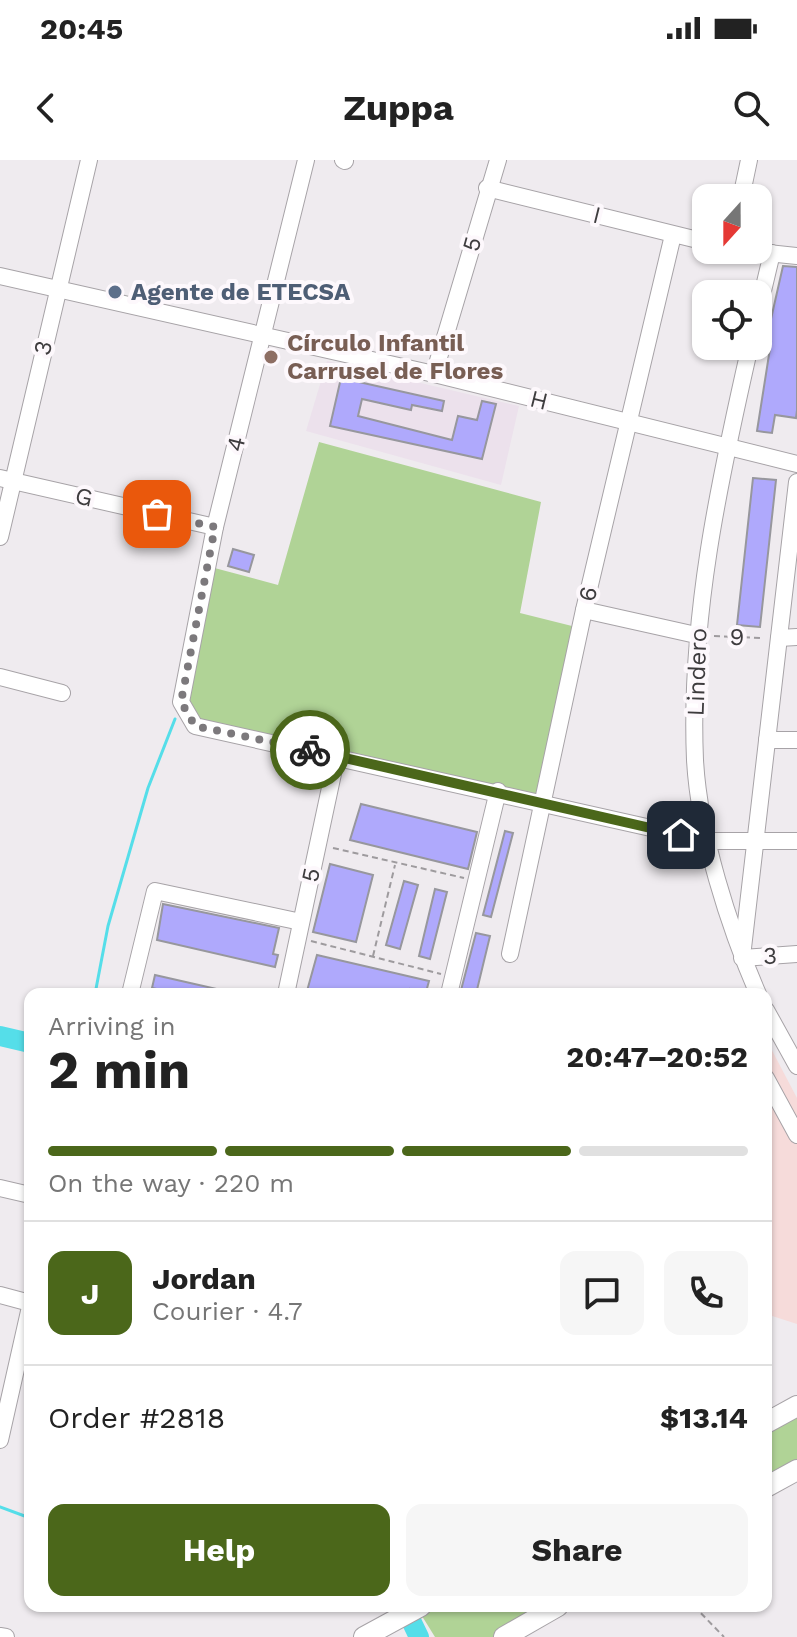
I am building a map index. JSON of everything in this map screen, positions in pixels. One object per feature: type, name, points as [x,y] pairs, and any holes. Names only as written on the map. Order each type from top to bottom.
[{"type":"main road","points":[[772,1420],[797,1406]]},
{"type":"main road","points":[[772,1484],[797,1470]]},
{"type":"main road","points":[[364,1637],[410,1612]]},
{"type":"main road","points":[[504,1637],[548,1612]]},
{"type":"street","name":"3","points":[[0,537],[6,479],[89,160]]},
{"type":"street","name":"4","points":[[306,160],[215,527],[181,702],[195,726],[337,755]]},
{"type":"street","name":"5","points":[[434,374],[487,188],[498,160]]},
{"type":"street","points":[[744,184],[749,160]]},
{"type":"street","name":"I","points":[[487,188],[692,239]]},
{"type":"street","name":"6","points":[[510,954],[584,610],[673,235]]},
{"type":"street","points":[[772,253],[797,256]]},
{"type":"street","name":"H","points":[[0,276],[263,338],[434,374],[797,464]]},
{"type":"street","name":"Lindero","points":[[747,360],[727,445],[696,635],[695,763],[709,841],[742,958],[755,988]]},
{"type":"street","name":"G","points":[[6,479],[215,527]]},
{"type":"street","points":[[742,958],[794,530],[797,482]]},
{"type":"street","name":"9","points":[[584,610],[696,635]]},
{"type":"street","name":"9","points":[[779,638],[797,637]]},
{"type":"street","points":[[0,677],[62,693]]},
{"type":"street","points":[[767,740],[797,740]]},
{"type":"street","name":"5","points":[[287,988],[337,755]]},
{"type":"street","points":[[337,755],[709,841],[754,844],[797,841]]},
{"type":"street","points":[[452,986],[498,791]]},
{"type":"street","points":[[131,988],[155,891],[300,930]]},
{"type":"street","name":"3","points":[[742,958],[797,954]]},
{"type":"street","points":[[772,1020],[795,1060]]},
{"type":"street","points":[[772,1089],[797,1135]]},
{"type":"street","points":[[0,1188],[24,1194]]},
{"type":"street","points":[[0,1295],[24,1303]]},
{"type":"street","points":[[0,1440],[5,1400],[24,1328]]},
{"type":"path","name":"9","points":[[696,635],[779,638]]},
{"type":"path","points":[[318,845],[477,881]]},
{"type":"path","points":[[373,957],[396,863]]},
{"type":"path","points":[[300,930],[452,986]]},
{"type":"path","points":[[700,1612],[724,1637]]},
{"type":"shaded area","points":[[327,361],[519,406],[501,485],[306,431]]},
{"type":"shaded area","points":[[772,1050],[797,1098],[797,1324],[772,1316]]},
{"type":"green space","points":[[319,442],[541,502],[520,613],[580,628],[542,802],[195,726],[181,702],[207,566],[278,585]]},
{"type":"green space","points":[[797,1406],[797,1470],[772,1484],[772,1420]]},
{"type":"green space","points":[[419,1612],[548,1612],[504,1637],[435,1637]]},
{"type":"building","points":[[783,266],[797,267],[796,418],[775,415],[772,433],[757,431],[768,360],[772,360],[772,315]]},
{"type":"building","points":[[341,378],[444,401],[442,411],[412,405],[411,410],[362,399],[358,416],[452,440],[458,416],[477,420],[482,401],[496,404],[482,459],[330,426]]},
{"type":"building","points":[[753,478],[776,480],[760,627],[737,625]]},
{"type":"building","points":[[233,549],[254,555],[249,572],[228,566]]},
{"type":"building","points":[[361,804],[477,832],[468,869],[350,840]]},
{"type":"building","points":[[505,831],[513,833],[491,917],[483,915]]},
{"type":"building","points":[[330,864],[373,875],[356,942],[313,932]]},
{"type":"building","points":[[404,881],[418,885],[400,949],[386,945]]},
{"type":"building","points":[[435,889],[447,892],[430,959],[419,956]]},
{"type":"building","points":[[163,904],[279,928],[273,954],[278,955],[275,967],[157,940]]},
{"type":"building","points":[[476,933],[490,936],[477,988],[462,988]]},
{"type":"building","points":[[317,955],[429,981],[427,988],[308,988]]},
{"type":"building","points":[[155,975],[212,988],[152,988]]},
{"type":"waterway","points":[[96,988],[108,926],[148,788],[175,719]]},
{"type":"waterway","points":[[0,1036],[24,1042]]},
{"type":"waterway","points":[[0,1507],[24,1516]]},
{"type":"waterway","points":[[407,1612],[419,1637]]},
{"type":"way so far","points":[[157,514],[215,527],[181,702],[188,719],[195,726],[310,750]]},
{"type":"place","name":"Agente de ETECSA","points":[[115,292]]},
{"type":"place","name":"Círculo Infantil Carrusel de Flores","points":[[271,357]]},
{"type":"route","points":[[310,750],[681,835]]}]
